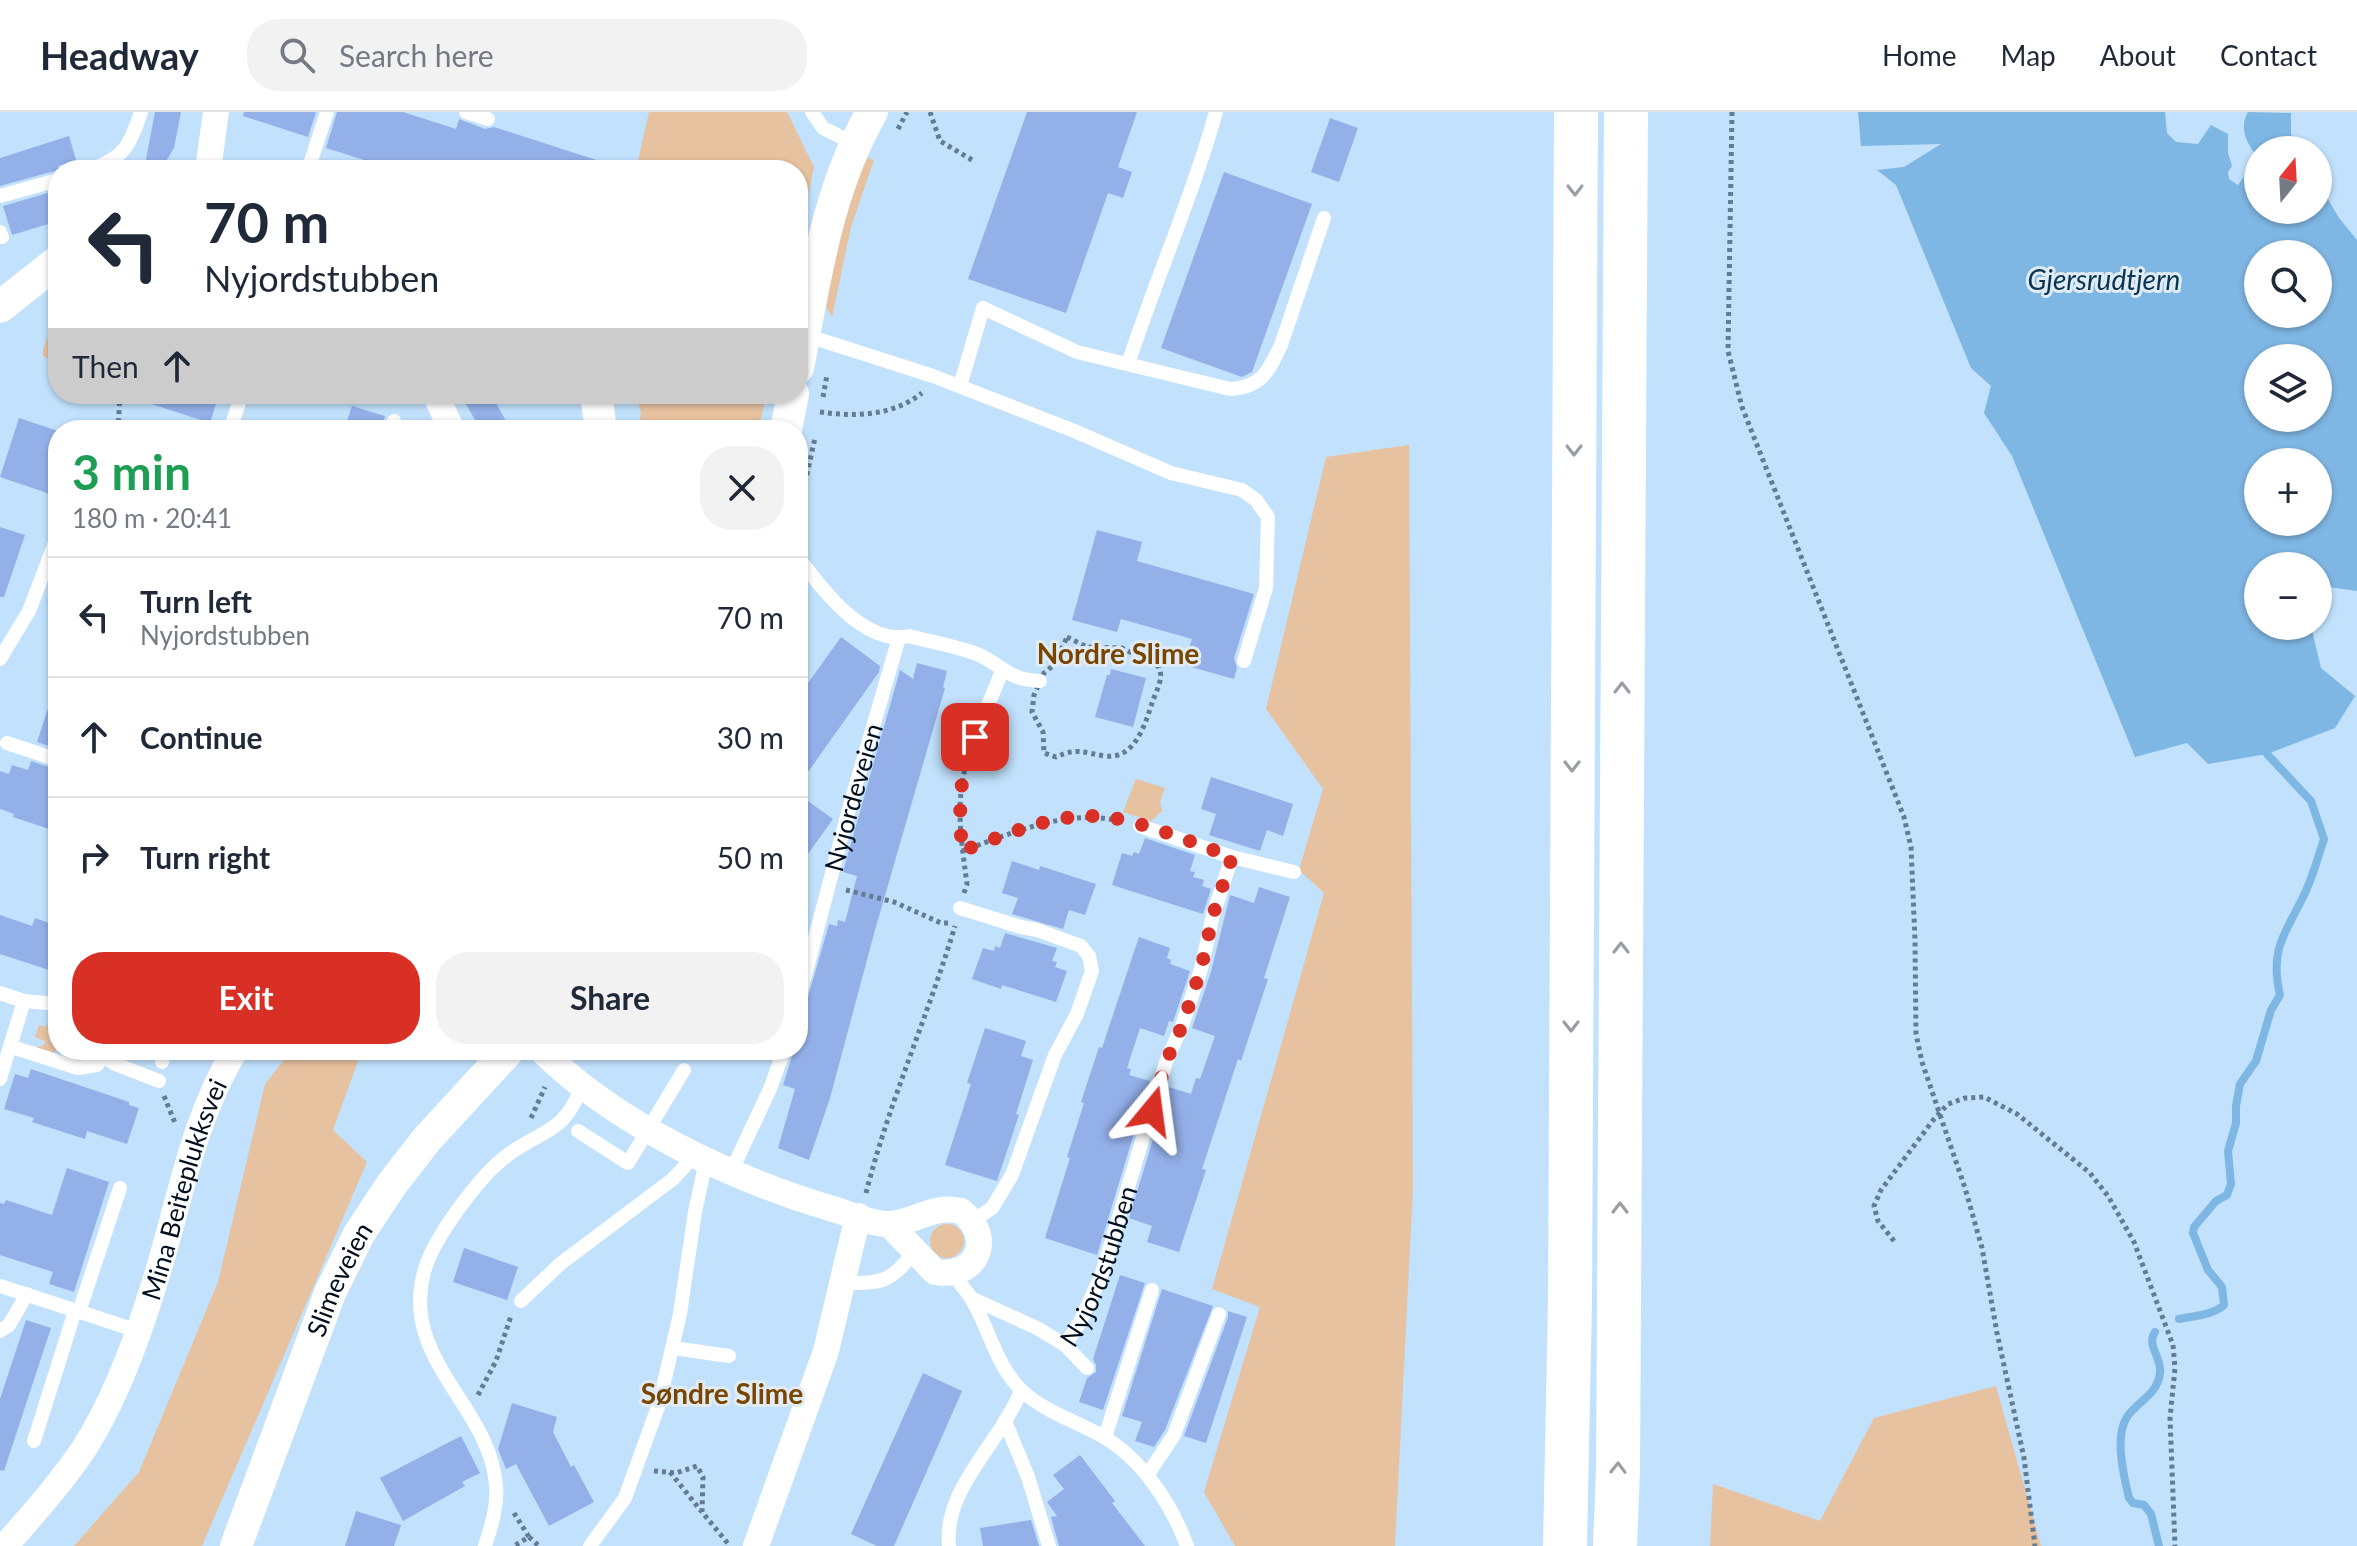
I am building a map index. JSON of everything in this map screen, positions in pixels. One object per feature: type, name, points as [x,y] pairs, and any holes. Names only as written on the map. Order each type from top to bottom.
[{"type":"highway","points":[[1565,1546],[1570,1300],[1576,112]]},
{"type":"highway","points":[[1615,1546],[1618,1471],[1626,112]]},
{"type":"street","points":[[209,160],[216,112]]},
{"type":"street","points":[[808,354],[819,339],[825,234],[855,144],[872,112]]},
{"type":"street","points":[[0,307],[48,269]]},
{"type":"street","name":"Mina Beiteplukksvei","points":[[5,1546],[55,1489],[87,1444],[117,1386],[158,1269],[203,1113],[230,1060]]},
{"type":"street","name":"Slimeveien","points":[[236,1546],[330,1293],[359,1234],[427,1139],[500,1060]]},
{"type":"street","points":[[552,1060],[582,1086],[700,1158],[815,1204],[862,1207],[889,1224],[950,1208],[961,1211],[973,1221],[980,1236],[979,1250],[968,1266],[952,1273]]},
{"type":"street","points":[[756,1546],[812,1395],[862,1207]]},
{"type":"street","name":"Nyjordstubben","points":[[889,1224],[935,1272],[952,1273]]},
{"type":"lane","points":[[110,160],[121,155],[131,143],[141,112]]},
{"type":"lane","points":[[311,160],[327,112]]},
{"type":"lane","points":[[466,112],[488,119]]},
{"type":"lane","points":[[812,112],[823,128],[855,144]]},
{"type":"lane","points":[[1128,364],[1206,148],[1216,112]]},
{"type":"lane","points":[[0,196],[48,183]]},
{"type":"lane","points":[[960,386],[983,308],[1077,352],[1230,389],[1253,385],[1281,345],[1324,218]]},
{"type":"lane","points":[[819,339],[933,376],[1171,473],[1242,490],[1256,500],[1268,517],[1266,588],[1244,661]]},
{"type":"lane","points":[[0,659],[29,611],[48,561]]},
{"type":"lane","points":[[808,570],[831,599],[870,629],[979,655],[1002,671],[1023,680],[1040,681]]},
{"type":"lane","name":"Nyjordeveien","points":[[808,965],[899,638]]},
{"type":"lane","points":[[984,715],[1002,671]]},
{"type":"lane","points":[[7,743],[48,757]]},
{"type":"lane","points":[[1140,826],[1232,857],[1294,872]]},
{"type":"lane","name":"Nyjordstubben","points":[[971,1298],[1037,1328],[1065,1345],[1080,1322],[1101,1276],[1166,1062],[1201,969],[1213,915],[1232,857]]},
{"type":"lane","points":[[960,908],[1081,946],[1089,956],[1092,971],[1077,1014],[1055,1055],[1012,1175],[992,1208],[973,1221]]},
{"type":"lane","points":[[0,993],[24,1001],[48,1003]]},
{"type":"lane","points":[[0,1079],[24,1001]]},
{"type":"lane","points":[[12,1047],[48,1058]]},
{"type":"lane","points":[[53,1060],[78,1068],[97,1065],[101,1060]]},
{"type":"lane","points":[[112,1060],[159,1081]]},
{"type":"lane","points":[[731,1172],[780,1060]]},
{"type":"lane","points":[[578,1131],[628,1163],[684,1070]]},
{"type":"lane","points":[[485,1546],[496,1499],[491,1459],[468,1414],[439,1369],[426,1339],[421,1317],[423,1275],[432,1250],[453,1217],[501,1160],[556,1128],[564,1120],[582,1086]]},
{"type":"lane","points":[[521,1301],[560,1264],[700,1158]]},
{"type":"lane","points":[[590,1546],[625,1498],[659,1404],[673,1348],[701,1177],[700,1158]]},
{"type":"lane","points":[[34,1441],[120,1188]]},
{"type":"lane","points":[[844,1283],[871,1283],[887,1279],[898,1272],[914,1252]]},
{"type":"lane","name":"Nyjordstubben","points":[[952,1273],[971,1298],[1009,1376],[1021,1390],[1046,1407],[1105,1437],[1148,1474],[1180,1528],[1187,1546]]},
{"type":"lane","name":"Mina Beiteplukksvei","points":[[0,1286],[138,1331]]},
{"type":"lane","points":[[1105,1437],[1152,1290]]},
{"type":"lane","points":[[0,1331],[9,1325],[27,1294]]},
{"type":"lane","points":[[1148,1474],[1174,1435],[1219,1314]]},
{"type":"lane","points":[[1065,1345],[1087,1368]]},
{"type":"lane","points":[[673,1348],[729,1356]]},
{"type":"lane","points":[[949,1546],[950,1515],[1021,1390]]},
{"type":"lane","points":[[1005,1421],[1028,1477],[1049,1546]]},
{"type":"path","points":[[893,138],[907,112]]},
{"type":"path","points":[[930,112],[940,141],[972,160]]},
{"type":"path","points":[[1732,112],[1728,263],[1730,363],[1742,407],[1904,817],[1911,847],[1916,1034],[1982,1248],[2024,1458],[2035,1546]]},
{"type":"path","points":[[808,468],[820,412],[819,339]]},
{"type":"path","points":[[820,412],[842,415],[890,410],[911,402],[923,392],[933,376]]},
{"type":"path","points":[[1067,637],[1087,647],[1122,648],[1159,667],[1162,673],[1139,736],[1128,749],[1112,756],[1072,750],[1056,757],[1046,756],[1043,732],[1032,712],[1040,681],[1055,664],[1067,637]]},
{"type":"path","points":[[862,1207],[881,1135],[938,980],[967,884],[959,803],[961,780],[966,758],[984,715]]},
{"type":"path","points":[[962,851],[1014,832],[1080,817],[1096,816],[1140,826]]},
{"type":"path","points":[[829,886],[894,902],[941,923],[956,923]]},
{"type":"path","points":[[527,1143],[530,1120],[547,1060]]},
{"type":"path","points":[[159,1081],[177,1128],[194,1139]]},
{"type":"path","points":[[1894,1241],[1878,1221],[1874,1206],[1889,1179],[1939,1114],[1948,1104],[1965,1098],[1984,1097],[2017,1114],[2090,1173],[2108,1196],[2127,1230],[2158,1301],[2173,1345],[2175,1368],[2170,1418],[2175,1546]]},
{"type":"path","points":[[468,1414],[496,1361],[508,1321],[521,1301]]},
{"type":"path","points":[[637,1469],[670,1472],[697,1466],[703,1477],[702,1512]]},
{"type":"path","points":[[670,1472],[730,1546]]},
{"type":"path","points":[[496,1499],[516,1514],[529,1537],[539,1546]]},
{"type":"path","points":[[514,1546],[529,1537]]},
{"type":"shaded area","points":[[649,112],[787,112],[814,167],[808,196],[808,160],[638,160]]},
{"type":"shaded area","points":[[865,157],[874,160],[851,227],[832,317],[825,305],[840,231]]},
{"type":"shaded area","points":[[48,337],[48,359],[43,356]]},
{"type":"shaded area","points":[[639,404],[764,404],[761,420],[640,420]]},
{"type":"shaded area","points":[[1409,445],[1413,1188],[1395,1546],[1235,1546],[1204,1492],[1260,1307],[1212,1289],[1324,893],[1299,870],[1323,789],[1266,709],[1326,457]]},
{"type":"shaded area","points":[[1136,779],[1165,788],[1160,802],[1162,811],[1151,821],[1123,812]]},
{"type":"shaded area","points":[[48,1022],[48,1053],[35,1048],[44,1045],[45,1041],[35,1037],[39,1025],[46,1027]]},
{"type":"shaded area","points":[[284,1060],[358,1060],[333,1130],[367,1162],[202,1546],[74,1546],[139,1472],[218,1282],[265,1084]]},
{"type":"shaded area","points":[[947,1224],[959,1229],[964,1241],[959,1253],[947,1258],[935,1253],[930,1241],[935,1229]]},
{"type":"shaded area","points":[[1996,1386],[2041,1546],[1710,1546],[1713,1484],[1820,1521],[1874,1418]]},
{"type":"water","name":"Gjersrudtjern","points":[[1858,112],[2165,112],[2167,133],[2176,142],[2198,144],[2211,125],[2228,134],[2232,166],[2228,172],[2229,179],[2238,185],[2244,177],[2244,224],[2332,224],[2332,206],[2357,240],[2357,591],[2332,587],[2332,552],[2244,552],[2244,640],[2314,640],[2321,668],[2355,696],[2335,728],[2267,754],[2208,764],[2187,743],[2135,757],[2012,456],[1984,413],[1991,386],[1971,368],[1896,185],[1877,170],[1904,167],[1941,144],[1861,146]]},
{"type":"water","points":[[2248,112],[2291,113],[2292,136],[2245,136]]},
{"type":"building","points":[[155,112],[181,112],[174,148],[167,160],[146,160]]},
{"type":"building","points":[[244,112],[316,112],[308,137],[243,116]]},
{"type":"building","points":[[337,112],[403,112],[456,129],[459,119],[485,129],[494,127],[596,160],[364,160],[326,148]]},
{"type":"building","points":[[1027,112],[1137,112],[1118,167],[1132,172],[1123,198],[1108,193],[1066,313],[968,279]]},
{"type":"building","points":[[1330,118],[1358,128],[1339,182],[1311,172]]},
{"type":"building","points":[[69,136],[76,160],[48,160],[48,173],[0,186],[0,158]]},
{"type":"building","points":[[1224,172],[1312,204],[1252,372],[1242,377],[1161,348]]},
{"type":"building","points":[[48,193],[48,224],[12,235],[3,206]]},
{"type":"building","points":[[151,404],[216,404],[211,420],[201,420]]},
{"type":"building","points":[[466,404],[497,404],[505,420],[475,420]]},
{"type":"building","points":[[352,406],[385,416],[384,420],[347,420]]},
{"type":"building","points":[[19,418],[48,428],[48,493],[0,477]]},
{"type":"building","points":[[0,527],[25,535],[4,597],[0,597]]},
{"type":"building","points":[[1097,530],[1142,542],[1137,561],[1254,594],[1234,658],[1237,668],[1234,679],[1184,665],[1192,639],[1121,619],[1117,632],[1072,620]]},
{"type":"building","points":[[841,637],[880,666],[879,672],[808,772],[808,683]]},
{"type":"building","points":[[917,663],[947,671],[945,688],[830,1098],[809,1160],[778,1148],[795,1089],[783,1085],[791,1060],[808,1060],[808,997],[829,924],[837,926],[838,920],[845,922],[857,876],[843,872],[900,670],[913,679]]},
{"type":"building","points":[[1111,669],[1146,678],[1133,727],[1095,717]]},
{"type":"building","points":[[48,708],[48,746],[37,742]]},
{"type":"building","points":[[31,761],[48,767],[48,829],[13,817],[14,814],[0,809],[0,771],[9,774],[12,765],[28,770]]},
{"type":"building","points":[[1211,777],[1293,804],[1283,836],[1267,830],[1260,851],[1209,835],[1216,814],[1201,809]]},
{"type":"building","points":[[808,801],[833,819],[808,854]]},
{"type":"building","points":[[1145,838],[1195,855],[1190,871],[1195,872],[1193,877],[1204,880],[1202,886],[1211,889],[1203,914],[1112,885],[1122,853],[1132,856],[1134,852],[1139,854]]},
{"type":"building","points":[[1012,861],[1039,870],[1040,866],[1096,884],[1085,915],[1069,910],[1063,929],[1012,914],[1018,898],[1002,893]]},
{"type":"building","points":[[1259,887],[1290,897],[1264,978],[1268,979],[1202,1169],[1206,1170],[1179,1252],[1147,1242],[1152,1226],[1129,1218],[1169,1087],[1191,1094],[1196,1078],[1200,1079],[1215,1036],[1192,1028],[1211,972],[1230,895],[1254,903]]},
{"type":"building","points":[[0,915],[32,926],[35,918],[48,923],[48,970],[0,954]]},
{"type":"building","points":[[1005,933],[1057,948],[1052,961],[1057,962],[1055,967],[1067,971],[1056,1002],[972,979],[983,948],[994,951],[995,946],[1000,948]]},
{"type":"building","points":[[1139,937],[1170,948],[1167,958],[1171,960],[1170,964],[1190,971],[1173,1022],[1169,1021],[1164,1036],[1140,1028],[1127,1068],[1131,1069],[1129,1075],[1150,1081],[1097,1255],[1045,1238],[1070,1158],[1067,1157],[1084,1103],[1081,1102]]},
{"type":"building","points":[[985,1028],[1026,1041],[1021,1056],[1033,1060],[997,1181],[945,1165]]},
{"type":"building","points":[[31,1069],[139,1108],[127,1144],[87,1131],[85,1139],[32,1122],[34,1118],[4,1109],[15,1074],[28,1078]]},
{"type":"building","points":[[67,1168],[109,1182],[74,1292],[49,1284],[53,1272],[0,1255],[0,1203],[4,1204],[6,1200],[52,1215]]},
{"type":"building","points":[[464,1248],[518,1267],[507,1300],[453,1282]]},
{"type":"building","points":[[1120,1275],[1145,1283],[1103,1410],[1079,1402],[1087,1378],[1096,1372],[1093,1359]]},
{"type":"building","points":[[1162,1289],[1213,1306],[1165,1430],[1154,1447],[1135,1441],[1142,1422],[1122,1416]]},
{"type":"building","points":[[1228,1311],[1247,1317],[1206,1443],[1184,1436]]},
{"type":"building","points":[[26,1320],[51,1328],[4,1471],[0,1470],[0,1399]]},
{"type":"building","points":[[923,1373],[962,1391],[894,1546],[877,1546],[851,1534]]},
{"type":"building","points":[[512,1403],[557,1417],[553,1432],[594,1502],[549,1526],[516,1464],[506,1469],[498,1449]]},
{"type":"building","points":[[461,1436],[480,1473],[462,1482],[465,1486],[403,1521],[380,1478]]},
{"type":"building","points":[[1080,1455],[1145,1546],[1059,1546],[1051,1517],[1057,1516],[1047,1502],[1064,1489],[1053,1475]]},
{"type":"building","points":[[356,1511],[401,1525],[394,1546],[345,1546]]},
{"type":"building","points":[[1031,1520],[1039,1546],[983,1546],[980,1528]]},
{"type":"waterway","points":[[2179,1319],[2209,1313],[2224,1305],[2222,1287],[2208,1270],[2193,1233],[2194,1227],[2216,1201],[2227,1195],[2231,1184],[2228,1151],[2236,1123],[2240,1084],[2256,1061],[2271,1010],[2280,995],[2277,965],[2281,941],[2308,887],[2324,839],[2311,801],[2267,754]]},
{"type":"waterway","points":[[2155,1332],[2152,1342],[2160,1367],[2158,1380],[2127,1417],[2121,1446],[2129,1498],[2133,1503],[2144,1505],[2151,1514],[2159,1546]]},
{"type":"district","name":"Nordre Slime","points":[[1118,653]]},
{"type":"district","name":"Søndre Slime","points":[[722,1393]]},
{"type":"route","points":[[975,737],[961,780],[962,851],[1051,822],[1096,816],[1140,826],[1232,857],[1213,915],[1201,969],[1166,1062],[1152,1111]]}]
